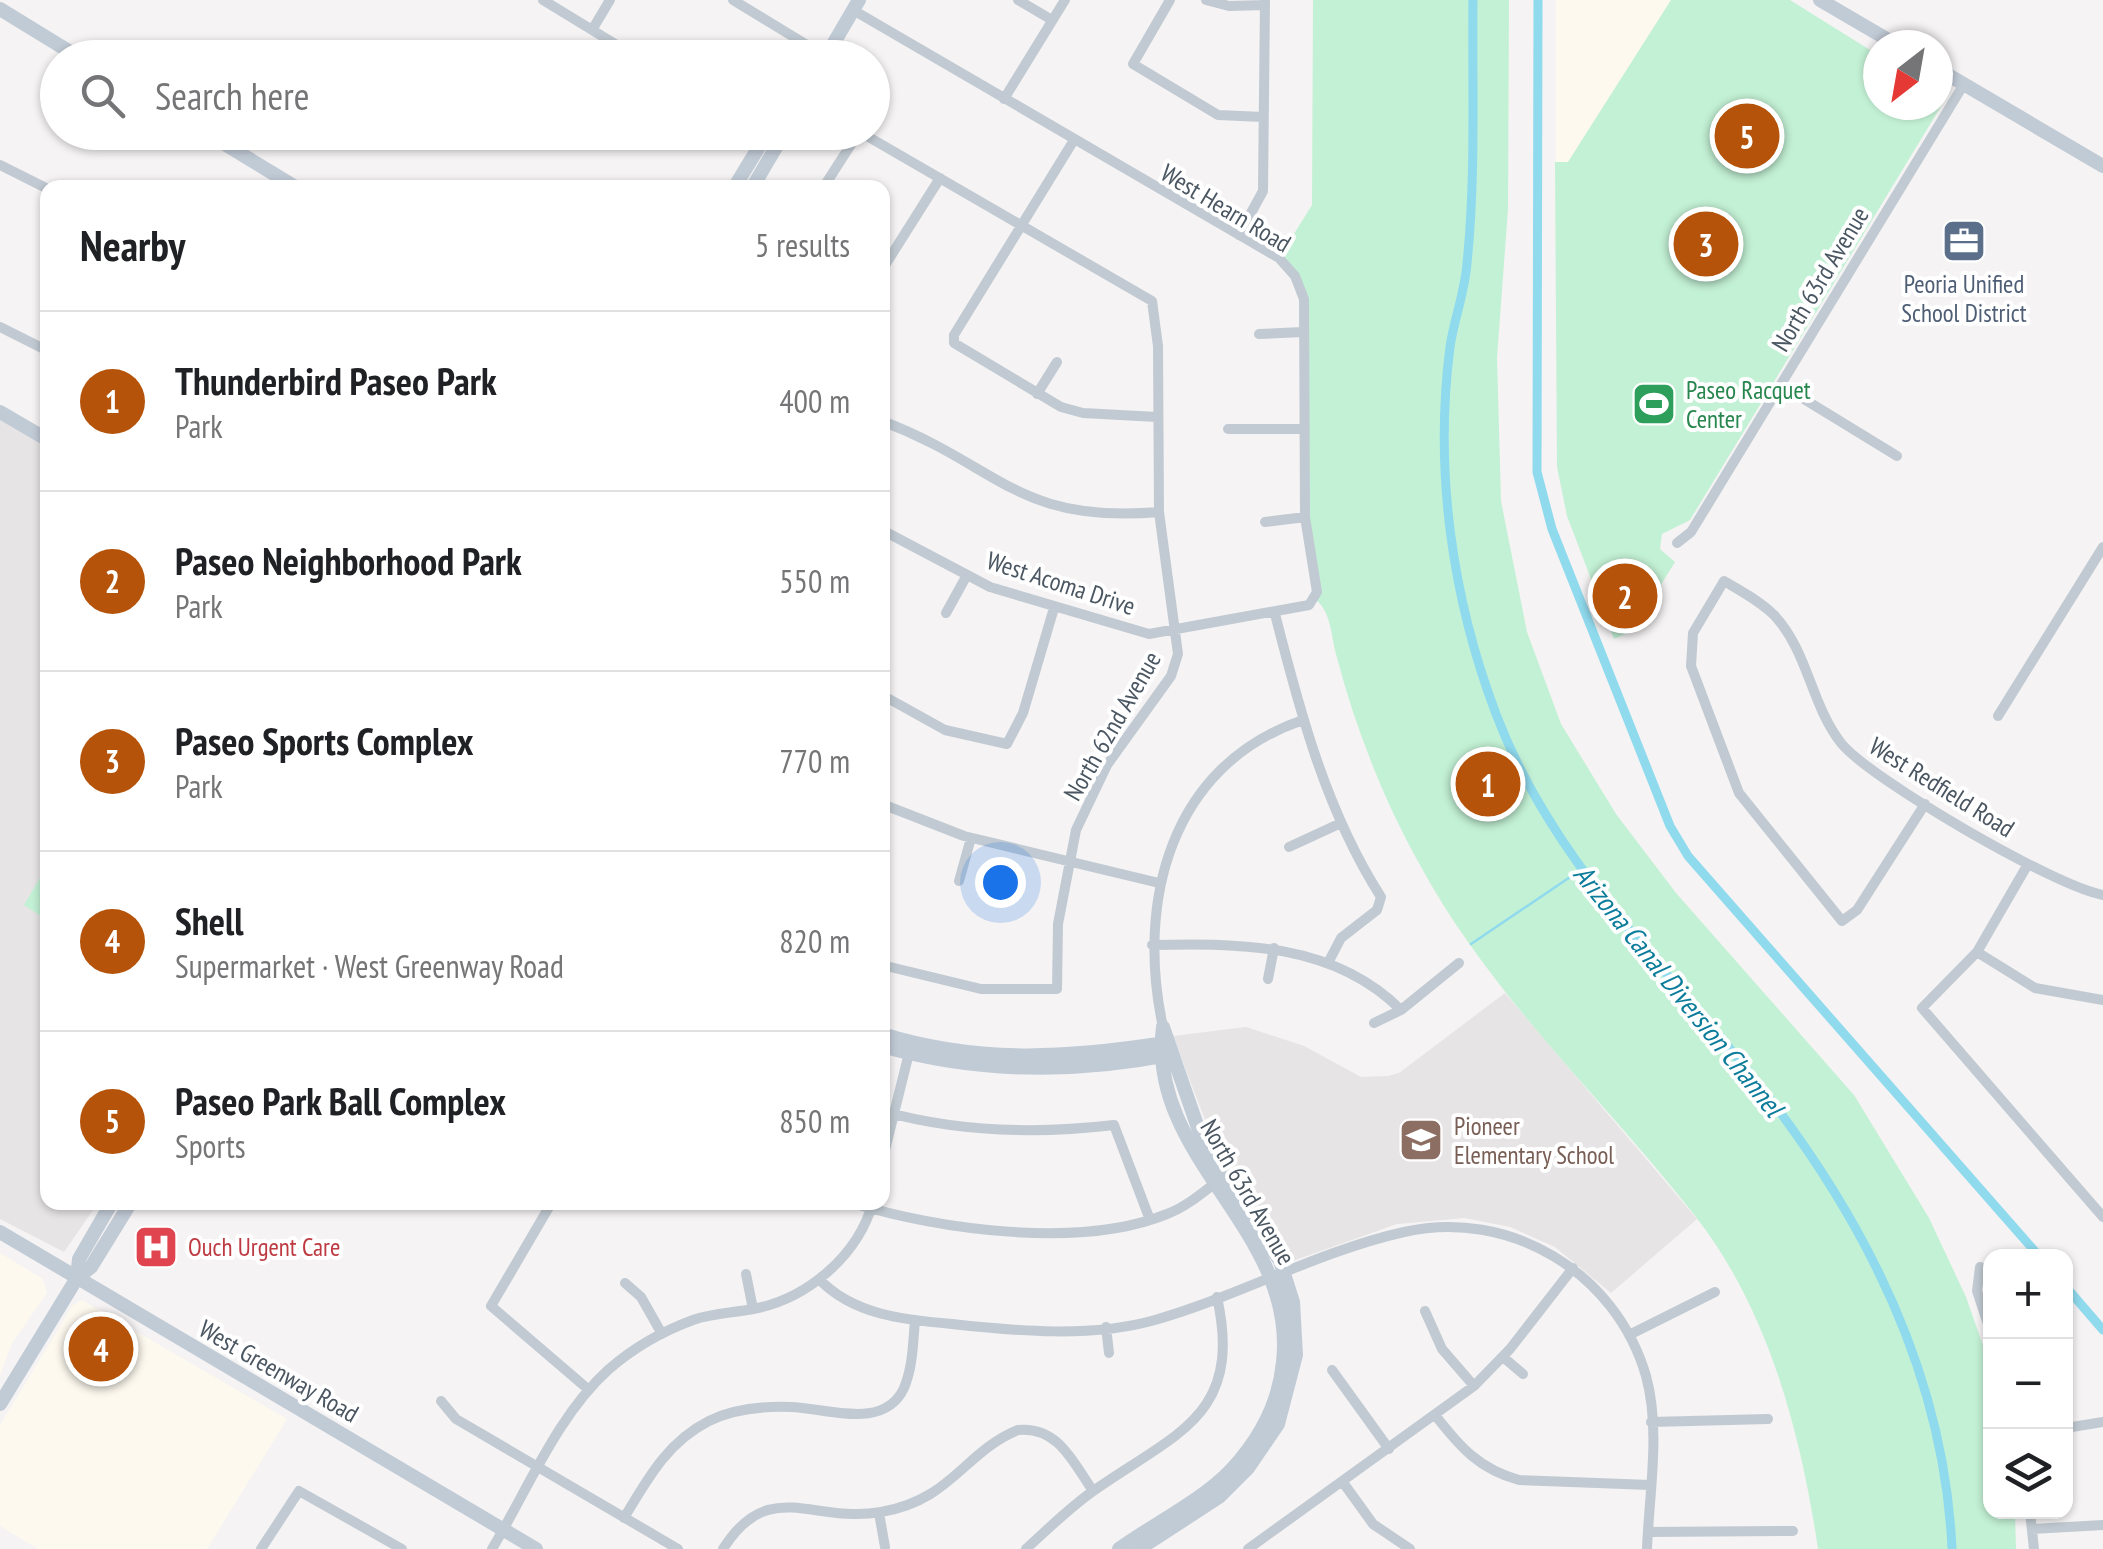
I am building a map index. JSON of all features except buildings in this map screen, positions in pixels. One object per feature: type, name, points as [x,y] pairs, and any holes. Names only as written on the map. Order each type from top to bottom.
[{"type":"street","points":[[543,0],[608,40]]},
{"type":"street","points":[[592,30],[610,0]]},
{"type":"street","points":[[733,0],[795,40]]},
{"type":"street","points":[[1018,0],[1052,20]]},
{"type":"street","points":[[1004,99],[1064,0]]},
{"type":"street","points":[[1170,0],[1133,64],[1218,115],[1263,117]]},
{"type":"street","points":[[1206,0],[1229,6],[1265,3],[1262,191],[1239,235]]},
{"type":"street","points":[[1820,0],[1871,30]]},
{"type":"street","points":[[833,40],[856,5]]},
{"type":"street","name":"West Hearn Road","points":[[856,5],[1004,99],[1279,258],[1296,276],[1304,299],[1302,428],[1315,599]]},
{"type":"street","points":[[0,10],[50,40]]},
{"type":"street","points":[[1953,78],[2103,166]]},
{"type":"street","name":"North 63rd Avenue","points":[[1677,542],[1691,532],[1964,84]]},
{"type":"street","points":[[1074,140],[954,336],[954,344],[1037,394],[1082,413],[1157,416]]},
{"type":"street","points":[[890,149],[1022,226]]},
{"type":"street","points":[[235,150],[284,180]]},
{"type":"street","points":[[740,180],[761,150]]},
{"type":"street","points":[[755,180],[766,150]]},
{"type":"street","points":[[828,180],[848,150]]},
{"type":"street","points":[[0,166],[40,184]]},
{"type":"street","points":[[890,257],[940,178]]},
{"type":"street","name":"North 62nd Avenue","points":[[890,968],[980,989],[1056,990],[1058,924],[1067,861],[1076,830],[1107,765],[1176,668],[1159,512],[1158,346],[1152,302],[1022,226]]},
{"type":"street","points":[[0,327],[40,347]]},
{"type":"street","points":[[1258,334],[1304,332]]},
{"type":"street","points":[[1037,394],[1056,362]]},
{"type":"street","points":[[1782,385],[1897,456]]},
{"type":"street","points":[[0,412],[40,435]]},
{"type":"street","points":[[890,426],[1040,504],[1090,514],[1159,512]]},
{"type":"street","points":[[1228,428],[1302,428]]},
{"type":"street","points":[[1265,522],[1306,518]]},
{"type":"street","name":"West Acoma Drive","points":[[890,534],[967,575],[1054,608],[1138,632],[1175,632],[1275,614],[1315,599]]},
{"type":"street","points":[[1998,716],[2103,547]]},
{"type":"street","name":"West Acoma Drive","points":[[946,613],[967,575]]},
{"type":"street","name":"West Redfield Road","points":[[1925,804],[1858,910],[1842,921],[1739,794],[1690,666],[1693,633],[1724,581],[1760,603],[1786,630],[1842,744],[1871,772],[2062,883],[2103,895]]},
{"type":"street","points":[[890,699],[946,730],[1007,744],[1023,713],[1054,608]]},
{"type":"street","points":[[1275,614],[1302,720],[1342,823],[1381,904],[1341,938],[1328,963]]},
{"type":"street","name":"North 63rd Avenue","points":[[1139,1549],[1230,1487],[1258,1456],[1278,1424],[1296,1355],[1296,1320],[1279,1275],[1259,1236],[1218,1181],[1189,1112],[1167,1049],[1152,945],[1159,883],[1178,833],[1224,766],[1263,735],[1302,720]]},
{"type":"street","points":[[890,808],[971,838],[1159,883]]},
{"type":"street","points":[[1289,847],[1342,823]]},
{"type":"street","points":[[959,881],[971,838]]},
{"type":"street","points":[[2028,864],[1977,952],[1922,1008],[2103,1217]]},
{"type":"street","points":[[1152,945],[1274,948],[1328,963],[1372,986],[1401,1010]]},
{"type":"street","points":[[1268,979],[1274,948]]},
{"type":"street","points":[[1977,952],[2035,988],[2103,1000]]},
{"type":"street","points":[[1374,1024],[1401,1010],[1459,962]]},
{"type":"street","points":[[890,1038],[911,1048]]},
{"type":"street","points":[[890,1047],[911,1048],[980,1066],[1034,1069],[1081,1068],[1167,1049]]},
{"type":"street","points":[[890,1107],[911,1048]]},
{"type":"street","points":[[890,1113],[1015,1130],[1065,1131],[1114,1126],[1150,1220]]},
{"type":"street","points":[[886,1210],[925,1221],[1038,1232],[1150,1220],[1180,1208],[1218,1181]]},
{"type":"street","points":[[77,1278],[79,1259],[107,1210]]},
{"type":"street","points":[[0,1404],[77,1278],[91,1267],[126,1210]]},
{"type":"street","points":[[547,1210],[491,1306],[590,1390]]},
{"type":"street","points":[[492,1549],[590,1390],[616,1364],[662,1334],[694,1320],[775,1303],[819,1280],[847,1252],[870,1210]]},
{"type":"street","points":[[819,1280],[868,1310],[915,1320],[1016,1330],[1106,1327],[1154,1320],[1401,1232],[1440,1227],[1486,1230],[1520,1239],[1573,1268],[1604,1298],[1629,1335],[1646,1377],[1651,1422],[1647,1549]]},
{"type":"street","name":"West Greenway Road","points":[[0,1232],[536,1549]]},
{"type":"street","points":[[1980,1267],[1977,1291],[1983,1309]]},
{"type":"street","points":[[1248,1549],[1474,1386],[1503,1357],[1573,1268]]},
{"type":"street","points":[[746,1274],[752,1309]]},
{"type":"street","name":"North 63rd Avenue","points":[[1120,1549],[1215,1484],[1262,1428],[1278,1388],[1285,1346],[1279,1275]]},
{"type":"street","points":[[625,1283],[641,1298],[662,1334]]},
{"type":"street","points":[[1629,1335],[1715,1292]]},
{"type":"street","points":[[1026,1549],[1092,1490],[1176,1438],[1200,1418],[1216,1392],[1223,1366],[1224,1326],[1217,1297]]},
{"type":"street","points":[[1425,1311],[1442,1349],[1474,1386]]},
{"type":"street","points":[[624,1518],[663,1457],[678,1441],[710,1420],[749,1409],[791,1407],[864,1415],[890,1404],[905,1385],[915,1320]]},
{"type":"street","points":[[1106,1327],[1108,1353]]},
{"type":"street","points":[[1503,1357],[1523,1374]]},
{"type":"street","points":[[1332,1370],[1389,1448]]},
{"type":"street","points":[[441,1402],[456,1419],[678,1549]]},
{"type":"street","points":[[1436,1415],[1468,1456],[1498,1474],[1519,1480],[1650,1485]]},
{"type":"street","points":[[1651,1422],[1768,1418]]},
{"type":"street","points":[[2073,1427],[2103,1422]]},
{"type":"street","points":[[723,1549],[744,1519],[764,1508],[879,1512],[924,1500],[1018,1430],[1034,1429],[1057,1440],[1092,1490]]},
{"type":"street","points":[[1342,1482],[1373,1524],[1410,1549]]},
{"type":"street","points":[[261,1549],[300,1491],[380,1544],[402,1549]]},
{"type":"street","points":[[879,1512],[885,1548]]},
{"type":"street","points":[[2031,1519],[2034,1549]]},
{"type":"street","points":[[2032,1529],[2103,1525]]},
{"type":"street","points":[[1648,1532],[1793,1532]]},
{"type":"street","points":[[1266,1536],[1274,1548]]},
{"type":"shaded area","points":[[1556,0],[1671,0],[1567,163],[1556,162]]},
{"type":"shaded area","points":[[0,418],[40,442],[40,1210],[93,1210],[64,1252],[0,1219]]},
{"type":"shaded area","name":"Pioneer Elementary School","points":[[1505,993],[1697,1219],[1611,1293],[1555,1247],[1510,1227],[1465,1218],[1397,1224],[1287,1263],[1223,1167],[1173,1036],[1246,1027],[1304,1046],[1361,1077],[1388,1076],[1399,1073]]},
{"type":"shaded area","points":[[0,1253],[43,1279],[47,1293],[12,1343],[0,1375]]},
{"type":"shaded area","points":[[82,1300],[287,1419],[207,1549],[38,1549],[0,1526],[0,1425],[73,1305]]},
{"type":"green space","points":[[1313,0],[1509,0],[1508,209],[1497,358],[1501,501],[1527,632],[1561,724],[1616,814],[1676,893],[1854,1095],[1929,1218],[1966,1297],[1983,1346],[1983,1519],[2015,1519],[2016,1549],[1818,1549],[1802,1462],[1778,1375],[1762,1333],[1722,1254],[1661,1173],[1515,1004],[1481,960],[1420,865],[1371,762],[1327,617],[1315,599],[1305,517],[1304,299],[1279,258],[1312,205]]},
{"type":"green space","points":[[1671,0],[1790,0],[1863,46],[1863,120],[1933,120],[1690,520],[1662,534],[1660,549],[1675,562],[1632,631],[1614,639],[1567,516],[1557,467],[1555,162],[1568,162]]},
{"type":"green space","points":[[40,878],[40,915],[24,905]]},
{"type":"waterway","name":"Arizona Canal Diversion Channel","points":[[1473,0],[1470,231],[1464,284],[1450,347],[1444,440],[1450,533],[1481,670],[1518,765],[1574,857],[1785,1119],[1857,1231],[1887,1291],[1932,1416],[1945,1482],[1952,1549]]},
{"type":"waterway","points":[[1538,0],[1537,472],[1552,529],[1670,826],[1688,856],[2033,1249]]},
{"type":"waterway","points":[[1471,944],[1579,871]]},
{"type":"waterway","points":[[2073,1295],[2103,1330]]},
{"type":"place","name":"Paseo Park Ball Complex","points":[[1747,136]]},
{"type":"place","name":"Peoria Unified School District","points":[[1964,241]]},
{"type":"place","name":"Paseo Sports Complex","points":[[1706,244]]},
{"type":"place","name":"Paseo Racquet Center","points":[[1654,404]]},
{"type":"place","name":"Paseo Neighborhood Park","points":[[1625,596]]},
{"type":"place","name":"Thunderbird Paseo Park","points":[[1488,784]]},
{"type":"place","name":"Pioneer Elementary School","points":[[1421,1140]]},
{"type":"place","name":"Ouch Urgent Care","points":[[156,1247]]},
{"type":"place","name":"Shell","points":[[101,1349]]}]
